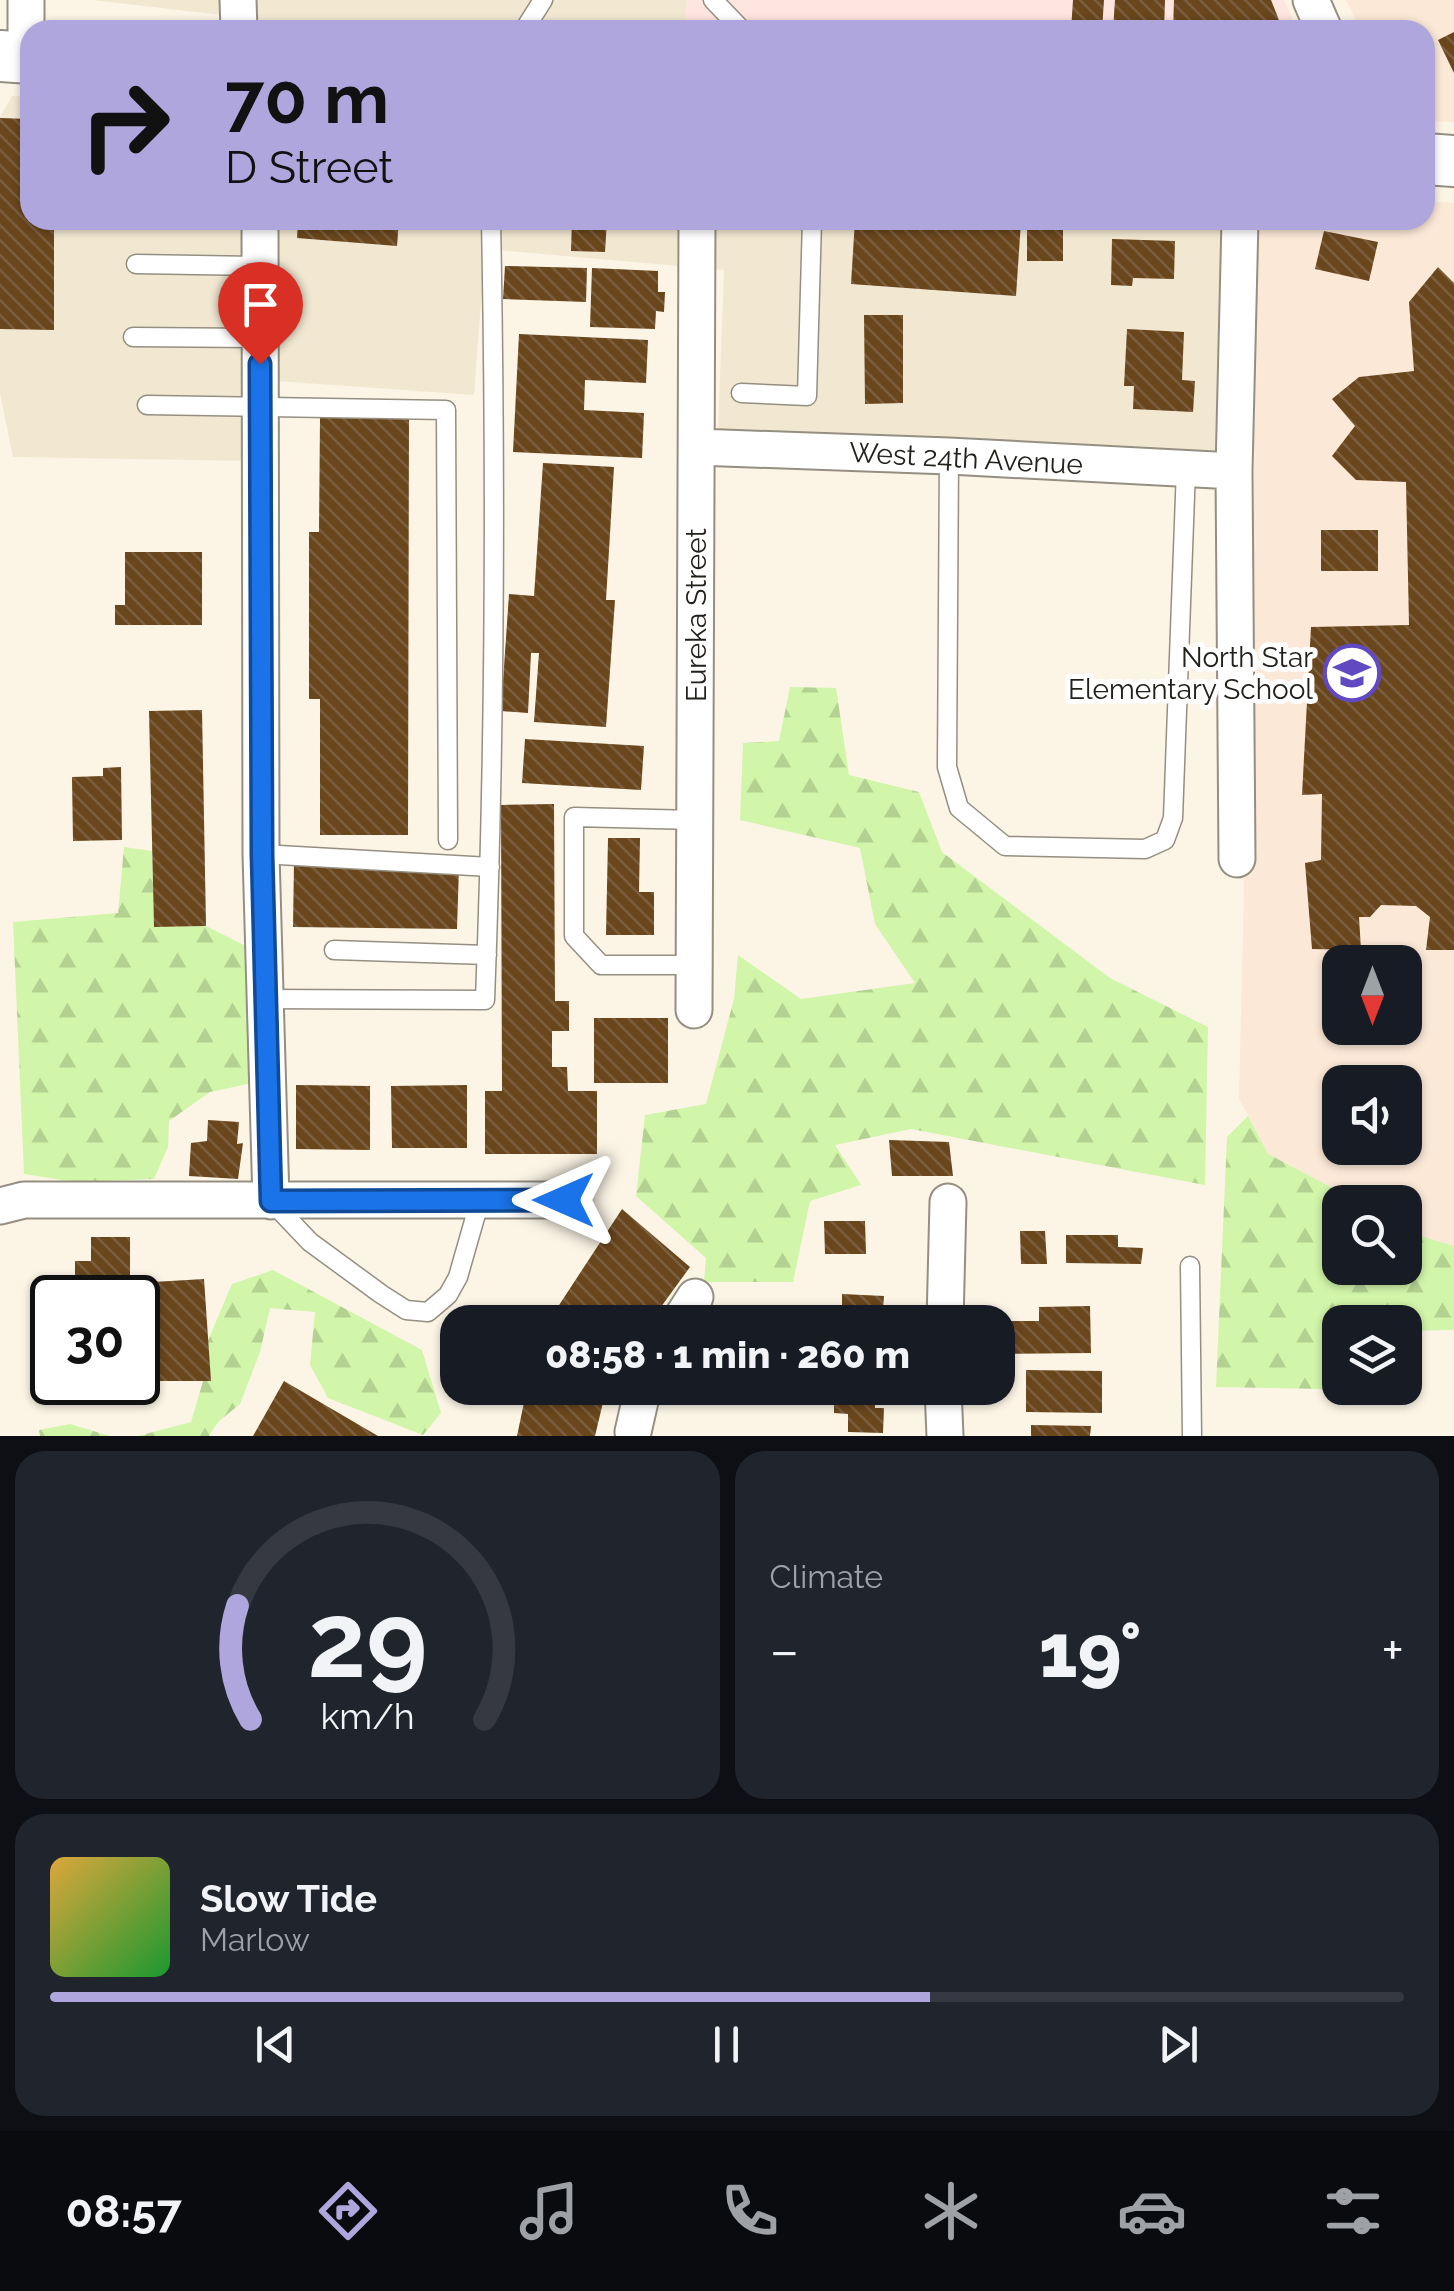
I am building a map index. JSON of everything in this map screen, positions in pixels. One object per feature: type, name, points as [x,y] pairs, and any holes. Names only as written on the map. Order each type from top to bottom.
[{"type":"street","points":[[260,230],[262,854],[271,1201]]},
{"type":"street","name":"Eureka Street","points":[[694,1010],[697,230]]},
{"type":"street","points":[[1237,859],[1234,471],[1240,230]]},
{"type":"street","name":"West 24th Avenue","points":[[696,447],[1234,471]]},
{"type":"street","points":[[0,1206],[24,1200],[564,1200]]},
{"type":"street","points":[[945,1305],[948,1202]]},
{"type":"street","points":[[640,1435],[641,1405]]},
{"type":"street","points":[[943,1405],[944,1436]]},
{"type":"lane","points":[[713,0],[732,20]]},
{"type":"lane","points":[[264,999],[485,1000],[490,866],[491,230]]},
{"type":"lane","points":[[741,393],[807,396],[812,230]]},
{"type":"lane","points":[[136,264],[260,266]]},
{"type":"lane","points":[[133,337],[260,338]]},
{"type":"lane","points":[[147,405],[446,410],[448,840]]},
{"type":"lane","points":[[950,456],[947,767],[959,808],[1004,846],[1145,849],[1165,840],[1173,818],[1186,469]]},
{"type":"lane","points":[[694,965],[601,965],[574,936],[574,817],[695,820]]},
{"type":"lane","points":[[262,854],[490,866]]},
{"type":"lane","points":[[334,950],[487,955]]},
{"type":"lane","points":[[271,1201],[310,1242],[381,1294],[406,1310],[428,1312],[448,1295],[458,1277],[480,1200]]},
{"type":"lane","points":[[1190,1266],[1192,1436]]},
{"type":"shaded area","points":[[92,0],[687,0],[686,20],[265,20]]},
{"type":"shaded area","points":[[687,0],[1284,0],[1293,20],[686,20]]},
{"type":"shaded area","points":[[1346,0],[1454,0],[1454,122],[1435,121],[1435,20],[1356,20]]},
{"type":"shaded area","points":[[12,96],[20,96],[20,230],[1260,230],[1254,457],[718,430],[724,270],[485,249],[474,395],[276,381],[249,461],[13,457],[0,393],[0,117]]},
{"type":"shaded area","name":"North Star Elementary School","points":[[1435,202],[1454,203],[1454,1246],[1422,1236],[1422,1185],[1327,1185],[1268,1154],[1239,1098],[1260,230],[1435,230]]},
{"type":"green space","points":[[790,687],[836,688],[849,775],[919,792],[942,852],[1110,978],[1208,1027],[1205,1185],[911,1129],[835,1145],[861,1185],[810,1201],[793,1282],[704,1282],[706,1258],[636,1196],[645,1115],[706,1104],[734,999],[738,955],[801,999],[915,983],[875,924],[860,848],[740,820],[743,743],[779,741]]},
{"type":"green space","points":[[124,847],[152,851],[154,927],[206,926],[246,946],[250,1005],[248,1084],[210,1092],[169,1121],[168,1147],[154,1179],[75,1182],[24,1174],[13,922],[118,913]]},
{"type":"green space","points":[[1248,1116],[1268,1154],[1327,1185],[1322,1185],[1322,1285],[1422,1285],[1422,1236],[1454,1246],[1454,1330],[1422,1331],[1422,1305],[1322,1305],[1322,1389],[1216,1387],[1227,1137]]},
{"type":"green space","points":[[273,1270],[422,1350],[441,1413],[423,1435],[328,1398],[310,1365],[315,1312],[270,1308],[260,1352],[240,1404],[218,1422],[209,1436],[138,1436],[191,1422],[206,1371],[204,1350],[232,1284]]},
{"type":"green space","points":[[70,1424],[110,1436],[40,1436],[39,1430]]},
{"type":"building","points":[[1073,0],[1104,0],[1103,20],[1072,20]]},
{"type":"building","points":[[1115,0],[1165,0],[1164,20],[1114,20]]},
{"type":"building","points":[[1174,0],[1271,0],[1279,20],[1173,20]]},
{"type":"building","points":[[1454,32],[1454,73],[1438,40]]},
{"type":"building","points":[[0,118],[20,119],[20,230],[54,230],[54,330],[0,329]]},
{"type":"building","points":[[297,230],[398,230],[397,246],[297,238]]},
{"type":"building","points":[[572,230],[606,230],[605,252],[571,251]]},
{"type":"building","points":[[854,230],[1020,230],[1016,296],[851,284]]},
{"type":"building","points":[[1027,230],[1063,230],[1063,261],[1027,261]]},
{"type":"building","points":[[1324,231],[1378,242],[1369,281],[1315,269]]},
{"type":"building","points":[[1112,239],[1175,241],[1174,279],[1133,278],[1132,286],[1111,285]]},
{"type":"building","points":[[505,266],[587,268],[586,302],[503,299]]},
{"type":"building","points":[[1438,267],[1454,283],[1454,950],[1426,950],[1430,917],[1416,906],[1381,905],[1370,917],[1359,917],[1361,945],[1322,945],[1322,949],[1312,949],[1305,863],[1321,860],[1322,794],[1302,795],[1311,627],[1409,625],[1406,482],[1356,480],[1332,456],[1355,426],[1332,399],[1359,377],[1414,371],[1409,302]]},
{"type":"building","points":[[592,268],[658,271],[658,292],[665,292],[664,312],[656,311],[655,329],[590,327]]},
{"type":"building","points":[[864,315],[903,315],[903,403],[865,404]]},
{"type":"building","points":[[1127,329],[1184,332],[1182,380],[1195,381],[1193,412],[1133,409],[1134,386],[1124,386]]},
{"type":"building","points":[[519,334],[648,340],[646,383],[585,380],[584,410],[644,413],[642,458],[513,452]]},
{"type":"building","points":[[320,418],[409,418],[408,835],[320,835],[320,699],[309,699],[309,532],[319,532]]},
{"type":"building","points":[[543,463],[614,467],[606,600],[615,600],[606,727],[534,722],[539,653],[531,653],[528,713],[501,711],[509,594],[534,596]]},
{"type":"building","points":[[1321,530],[1378,530],[1378,571],[1321,571]]},
{"type":"building","points":[[125,552],[202,552],[202,625],[115,625],[115,605],[125,605]]},
{"type":"building","points":[[202,710],[206,926],[154,927],[149,711]]},
{"type":"building","points":[[525,739],[644,746],[641,790],[522,783]]},
{"type":"building","points":[[121,767],[122,840],[73,841],[72,777],[103,776],[103,768]]},
{"type":"building","points":[[554,804],[555,1001],[569,1001],[569,1031],[552,1031],[552,1067],[567,1067],[568,1091],[597,1091],[597,1154],[485,1154],[485,1091],[502,1091],[501,805]]},
{"type":"building","points":[[608,838],[640,838],[639,892],[654,892],[654,935],[606,935]]},
{"type":"building","points":[[294,862],[459,867],[457,929],[293,927]]},
{"type":"building","points":[[594,1018],[668,1018],[668,1083],[594,1083]]},
{"type":"building","points":[[296,1085],[370,1086],[370,1150],[296,1149]]},
{"type":"building","points":[[467,1085],[467,1148],[392,1148],[391,1086]]},
{"type":"building","points":[[208,1120],[239,1122],[237,1144],[243,1143],[238,1179],[189,1176],[191,1143],[207,1141]]},
{"type":"building","points":[[889,1140],[949,1142],[953,1176],[892,1176]]},
{"type":"building","points":[[622,1209],[690,1267],[662,1305],[559,1305]]},
{"type":"building","points":[[824,1221],[865,1221],[866,1254],[825,1254]]},
{"type":"building","points":[[1020,1231],[1045,1231],[1047,1264],[1021,1264]]},
{"type":"building","points":[[1066,1235],[1118,1235],[1118,1247],[1143,1248],[1141,1264],[1066,1263]]},
{"type":"building","points":[[91,1237],[130,1237],[130,1275],[75,1275],[75,1261],[91,1261]]},
{"type":"building","points":[[204,1279],[211,1381],[160,1381],[160,1282]]},
{"type":"building","points":[[842,1294],[884,1296],[883,1305],[842,1305]]},
{"type":"building","points":[[1090,1306],[1091,1353],[1015,1354],[1015,1321],[1039,1321],[1039,1307]]},
{"type":"building","points":[[1026,1370],[1102,1371],[1102,1413],[1026,1412]]},
{"type":"building","points":[[284,1381],[378,1436],[253,1436]]},
{"type":"building","points":[[523,1405],[602,1405],[595,1436],[517,1436]]},
{"type":"building","points":[[834,1405],[884,1408],[883,1433],[848,1432],[848,1414],[834,1413]]},
{"type":"building","points":[[1031,1425],[1091,1426],[1090,1436],[1031,1436]]},
{"type":"place","name":"North Star Elementary School","points":[[1352,673]]},
{"type":"route","points":[[260,364],[262,854],[271,1201],[564,1200]]}]
